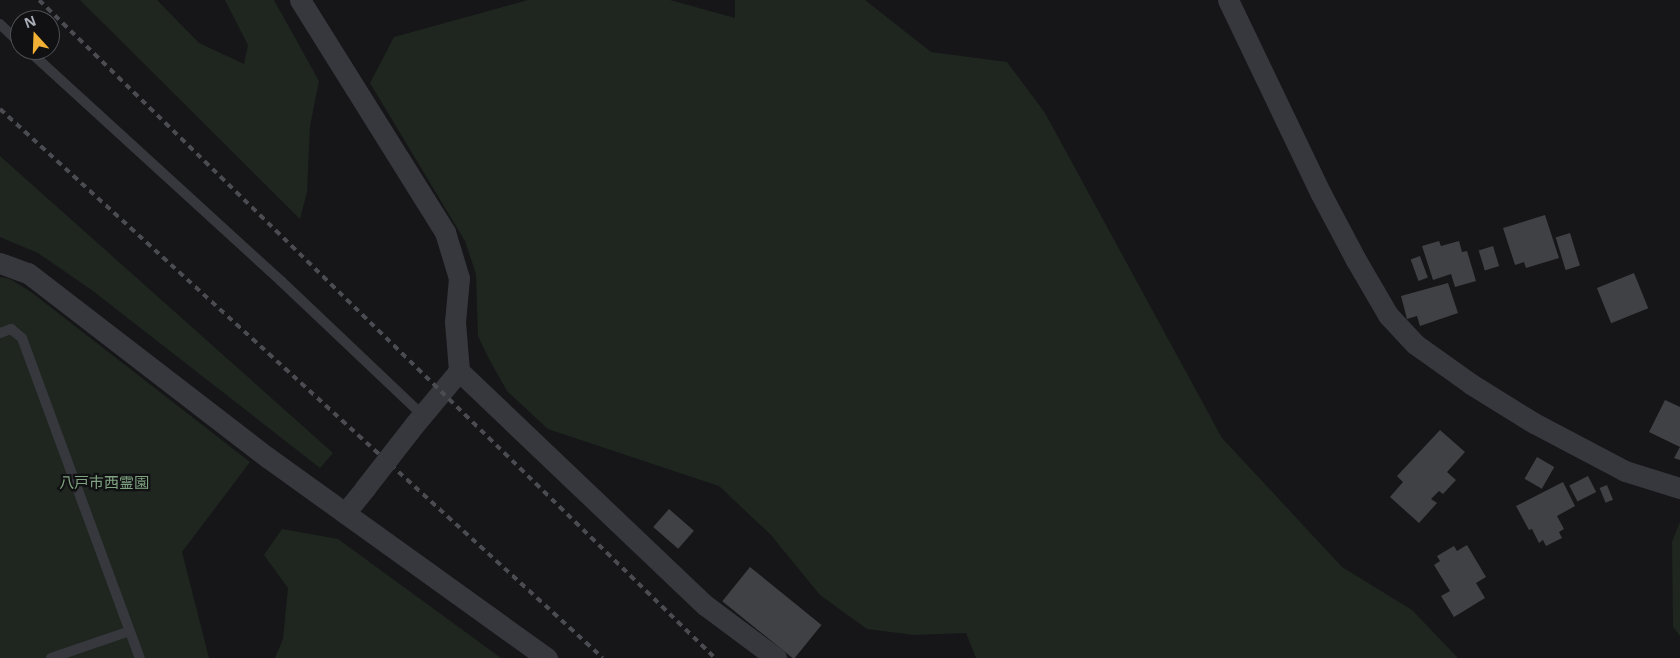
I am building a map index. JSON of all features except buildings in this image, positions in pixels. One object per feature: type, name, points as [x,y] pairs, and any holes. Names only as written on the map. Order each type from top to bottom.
[{"type":"street","points":[[300,0],[444,232],[459,278],[455,322],[459,371],[704,605],[776,658]]},
{"type":"street","points":[[1228,0],[1321,194],[1388,315],[1415,344],[1471,384],[1534,422],[1625,471],[1680,488]]},
{"type":"street","points":[[0,263],[28,273],[267,458],[547,658]]},
{"type":"street","points":[[345,513],[459,371]]},
{"type":"lane","points":[[0,24],[10,34]]},
{"type":"lane","points":[[39,60],[282,282],[418,420]]},
{"type":"lane","points":[[0,333],[11,329],[22,338],[140,658]]},
{"type":"lane","points":[[52,658],[130,631]]},
{"type":"green space","points":[[80,0],[157,0],[199,43],[244,64],[248,45],[225,0],[274,0],[319,81],[310,126],[307,192],[300,219]]},
{"type":"green space","points":[[528,0],[670,0],[735,18],[735,0],[865,0],[931,52],[1007,62],[1045,113],[1222,438],[1342,567],[1412,610],[1458,658],[976,658],[966,633],[914,635],[867,629],[820,595],[771,535],[719,486],[548,429],[507,391],[489,359],[478,336],[476,274],[465,241],[370,83],[394,37]]},
{"type":"green space","points":[[0,156],[333,453],[320,468],[93,291],[38,253],[0,237]]},
{"type":"green space","name":"八戸市西霊園","points":[[0,277],[10,279],[31,292],[250,462],[182,552],[209,658],[0,658]]},
{"type":"green space","points":[[1680,522],[1680,636],[1673,627],[1672,542]]},
{"type":"green space","points":[[282,529],[338,539],[501,658],[275,658],[283,639],[288,588],[264,555]]},
{"type":"railway","points":[[39,0],[715,658]]},
{"type":"railway","points":[[0,109],[603,658]]}]
